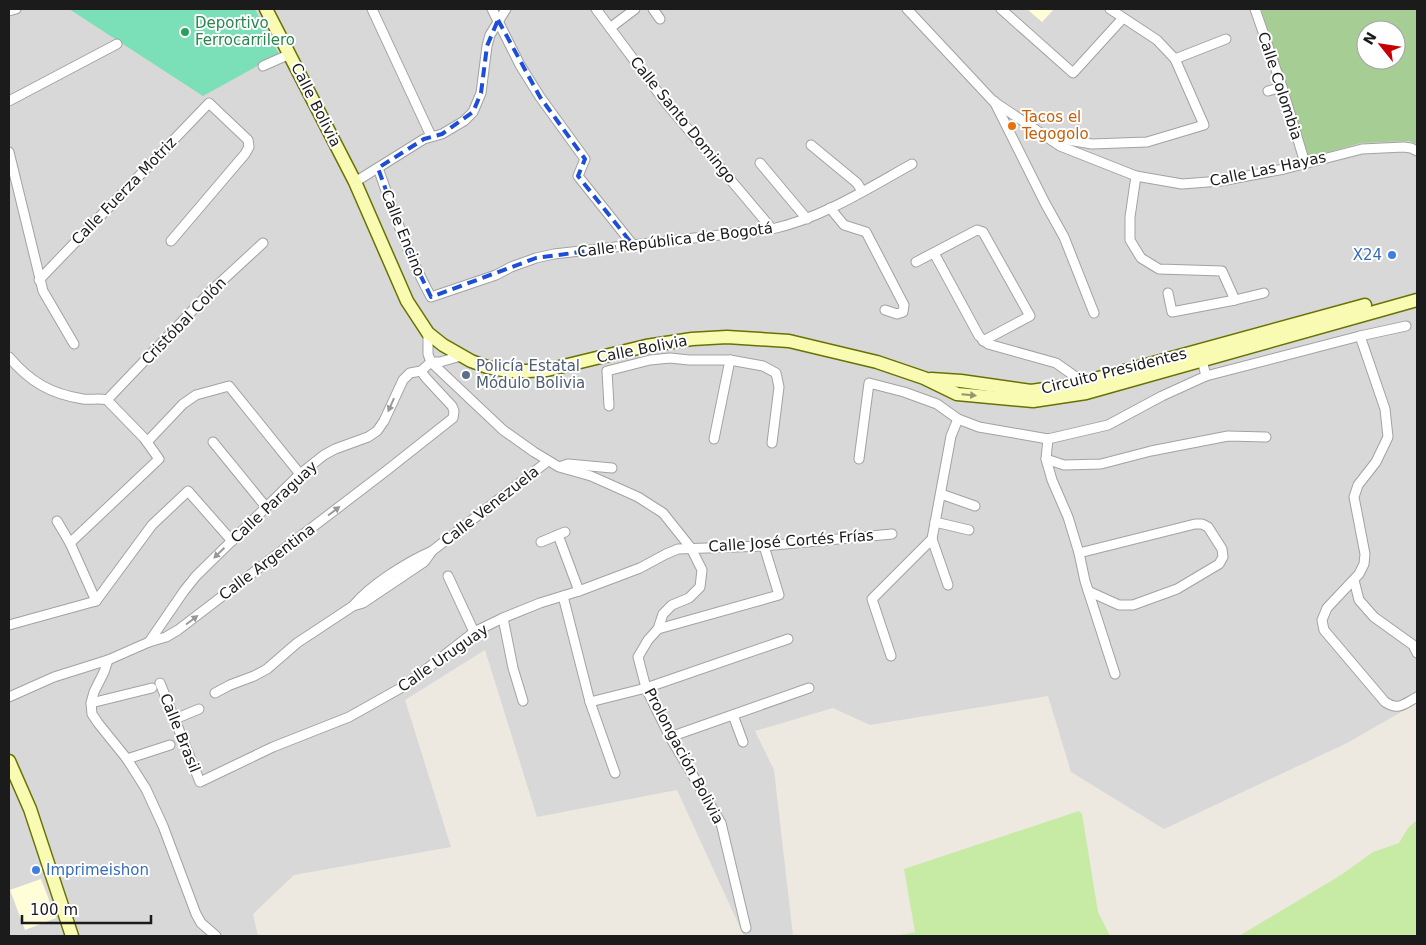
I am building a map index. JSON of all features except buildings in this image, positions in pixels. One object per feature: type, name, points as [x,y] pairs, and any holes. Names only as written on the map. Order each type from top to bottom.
[{"type":"main road","name":"Calle Bolivia","points":[[266,9],[355,182],[406,301],[428,333],[461,356],[487,367],[508,372],[527,372],[547,370],[646,346],[692,339],[727,337],[789,341],[877,362],[924,378]]},
{"type":"main road","name":"Circuito Presidentes","points":[[924,378],[1031,391],[1083,382],[1417,291]]},
{"type":"main road","name":"Circuito Presidentes","points":[[924,378],[957,394],[1033,401],[1086,393],[1417,300]]},
{"type":"main road","points":[[9,761],[30,809],[72,936]]},
{"type":"street","points":[[9,11],[16,9]]},
{"type":"street","points":[[372,9],[431,136]]},
{"type":"street","points":[[492,9],[520,65],[540,97],[585,159],[578,176],[633,245]]},
{"type":"street","name":"Calle Encino","points":[[355,182],[424,139],[442,134],[464,121],[473,112],[481,93],[490,35],[506,9]]},
{"type":"street","name":"Calle Santo Domingo","points":[[596,9],[666,103],[772,229]]},
{"type":"street","points":[[610,28],[635,9]]},
{"type":"street","points":[[653,9],[660,18]]},
{"type":"street","name":"Calle Las Hayas","points":[[907,9],[993,101],[1060,146],[1136,176],[1182,184],[1221,181],[1284,169],[1362,149],[1404,147],[1417,151]]},
{"type":"street","points":[[1001,9],[1073,73],[1123,18]]},
{"type":"street","points":[[1048,137],[1092,144],[1147,142],[1204,124],[1175,59],[1157,40],[1110,9]]},
{"type":"street","name":"Calle Colombia","points":[[1255,9],[1282,87],[1305,163]]},
{"type":"street","points":[[1175,59],[1226,39]]},
{"type":"street","points":[[9,101],[117,44]]},
{"type":"street","points":[[263,66],[290,54]]},
{"type":"street","points":[[1268,91],[1282,87]]},
{"type":"street","points":[[993,101],[1044,203],[1064,236],[1094,313]]},
{"type":"street","name":"Calle Fuerza Motriz","points":[[39,280],[209,103],[248,140],[249,147],[171,241]]},
{"type":"street","points":[[811,145],[857,183],[862,191]]},
{"type":"street","points":[[9,152],[39,280],[43,291],[74,344]]},
{"type":"street","points":[[760,163],[807,219]]},
{"type":"street","name":"Calle República de Bogotá","points":[[431,297],[496,275],[510,267],[554,254],[789,226],[830,208],[912,164]]},
{"type":"street","name":"Calle Encino","points":[[378,168],[405,243],[431,297]]},
{"type":"street","points":[[1136,176],[1130,217],[1130,240],[1142,258],[1159,269],[1222,270],[1235,300]]},
{"type":"street","points":[[830,208],[844,225],[866,232],[871,241],[904,305],[903,312],[897,314],[885,310]]},
{"type":"street","points":[[916,262],[977,230],[983,232],[1030,316],[982,341]]},
{"type":"street","name":"Cristóbal Colón","points":[[107,400],[211,291],[263,243]]},
{"type":"street","points":[[934,253],[982,341],[1056,363],[1083,382]]},
{"type":"street","points":[[1168,294],[1172,312],[1264,293]]},
{"type":"street","points":[[859,460],[869,383],[904,392],[937,404],[958,419],[979,427],[1048,439],[1108,425],[1162,396],[1206,376],[1406,326]]},
{"type":"street","points":[[428,333],[428,354],[431,362],[440,362],[461,356]]},
{"type":"street","points":[[1360,336],[1385,409],[1388,437],[1376,462],[1358,485],[1354,497],[1365,554],[1364,564],[1354,580],[1327,608],[1322,620],[1324,630],[1385,702],[1391,706],[1399,707],[1417,698]]},
{"type":"street","points":[[646,346],[650,360]]},
{"type":"street","points":[[9,357],[29,377],[44,388],[60,394],[85,399],[107,400],[147,442],[159,459],[70,543]]},
{"type":"street","points":[[610,406],[607,371],[650,360],[670,358],[730,360],[763,366],[776,373],[779,387],[772,443]]},
{"type":"street","points":[[714,439],[730,360]]},
{"type":"street","points":[[1202,360],[1206,376]]},
{"type":"street","name":"Calle Paraguay","points":[[149,642],[196,576],[300,474],[330,452],[368,437],[377,431],[384,421],[403,380],[410,373],[421,371],[431,362]]},
{"type":"street","name":"Prolongación Bolivia","points":[[431,362],[503,430],[548,462],[591,476],[638,497],[663,513],[691,548],[702,570],[700,588],[690,598],[672,605],[662,614],[658,629],[648,640],[638,657],[646,688],[670,737],[721,823],[746,928]]},
{"type":"street","name":"Calle Argentina","points":[[9,697],[54,677],[108,660],[149,642],[166,637],[178,630],[453,418],[454,411],[452,406],[421,371]]},
{"type":"street","points":[[147,442],[183,404],[196,396],[229,386],[300,474]]},
{"type":"street","points":[[948,585],[932,539],[951,436],[958,419]]},
{"type":"street","points":[[1046,459],[1064,465],[1101,464],[1151,451],[1228,436],[1266,437]]},
{"type":"street","points":[[1048,439],[1046,459],[1052,480],[1068,518],[1088,591],[1115,674]]},
{"type":"street","points":[[213,442],[266,507]]},
{"type":"street","name":"Calle Venezuela","points":[[215,693],[268,669],[297,643],[352,606],[359,598],[383,580],[420,556],[432,551],[548,462]]},
{"type":"street","points":[[559,467],[568,464],[612,468]]},
{"type":"street","points":[[9,625],[96,601],[152,525],[188,491],[232,541]]},
{"type":"street","points":[[941,494],[976,506]]},
{"type":"street","points":[[57,521],[70,543],[96,601]]},
{"type":"street","points":[[935,522],[969,530]]},
{"type":"street","points":[[1079,553],[1195,524],[1202,524],[1208,528],[1222,549],[1223,557],[1219,564],[1177,589],[1133,605],[1119,605],[1088,591]]},
{"type":"street","points":[[541,542],[562,533],[579,591]]},
{"type":"street","name":"Calle José Cortés Frías","points":[[691,548],[764,546],[892,534]]},
{"type":"street","points":[[891,656],[872,599],[932,539]]},
{"type":"street","points":[[658,629],[779,595],[764,546]]},
{"type":"street","name":"Calle Uruguay","points":[[200,782],[273,747],[349,717],[406,684],[474,632],[503,618],[640,568],[678,549],[691,548]]},
{"type":"street","points":[[448,576],[474,632]]},
{"type":"street","points":[[1354,580],[1359,600],[1374,617],[1413,645],[1417,653]]},
{"type":"street","points":[[563,596],[590,702],[615,773]]},
{"type":"street","points":[[503,618],[513,668],[523,701]]},
{"type":"street","points":[[590,702],[646,688],[788,639]]},
{"type":"street","points":[[108,660],[94,692],[91,703],[92,714],[146,789],[157,811],[196,914],[201,923],[216,936]]},
{"type":"street","name":"Calle Brasil","points":[[91,703],[156,685],[175,719],[200,782]]},
{"type":"street","points":[[670,737],[809,688]]},
{"type":"street","points":[[175,719],[199,709]]},
{"type":"street","points":[[733,715],[743,742]]},
{"type":"street","points":[[126,759],[170,745]]},
{"type":"highlighted area","points":[[498,20],[540,97],[585,159],[578,176],[633,245],[536,258],[431,297],[405,243],[378,168],[424,139],[442,134],[473,112],[481,93],[487,46]]},
{"type":"shaded area","points":[[9,9],[1417,9],[1417,703],[1347,743],[1164,829],[1071,772],[1048,696],[870,725],[833,708],[755,731],[774,770],[793,936],[744,936],[677,790],[537,817],[485,650],[405,700],[451,847],[294,875],[253,914],[258,936],[9,936]]},
{"type":"shaded area","points":[[1027,9],[1054,9],[1042,22]]},
{"type":"shaded area","points":[[41,879],[56,918],[25,930],[10,890]]},
{"type":"green space","name":"Deportivo Ferrocarrilero","points":[[69,9],[255,9],[279,54],[203,96]]},
{"type":"green space","points":[[1261,9],[1417,9],[1417,144],[1409,141],[1361,143],[1307,158]]},
{"type":"green space","points":[[1079,811],[1082,814],[1098,912],[1110,936],[896,936],[915,932],[904,869]]},
{"type":"green space","points":[[1417,820],[1417,936],[1239,936],[1341,875],[1373,852],[1399,843],[1408,828]]},
{"type":"place","name":"Deportivo Ferrocarrilero","points":[[185,32]]},
{"type":"place","name":"Tacos el Tegogolo","points":[[1012,126]]},
{"type":"place","name":"X24","points":[[1392,255]]},
{"type":"place","name":"Policía Estatal Módulo Bolivia","points":[[466,375]]},
{"type":"place","name":"Imprimeishon","points":[[36,870]]}]
